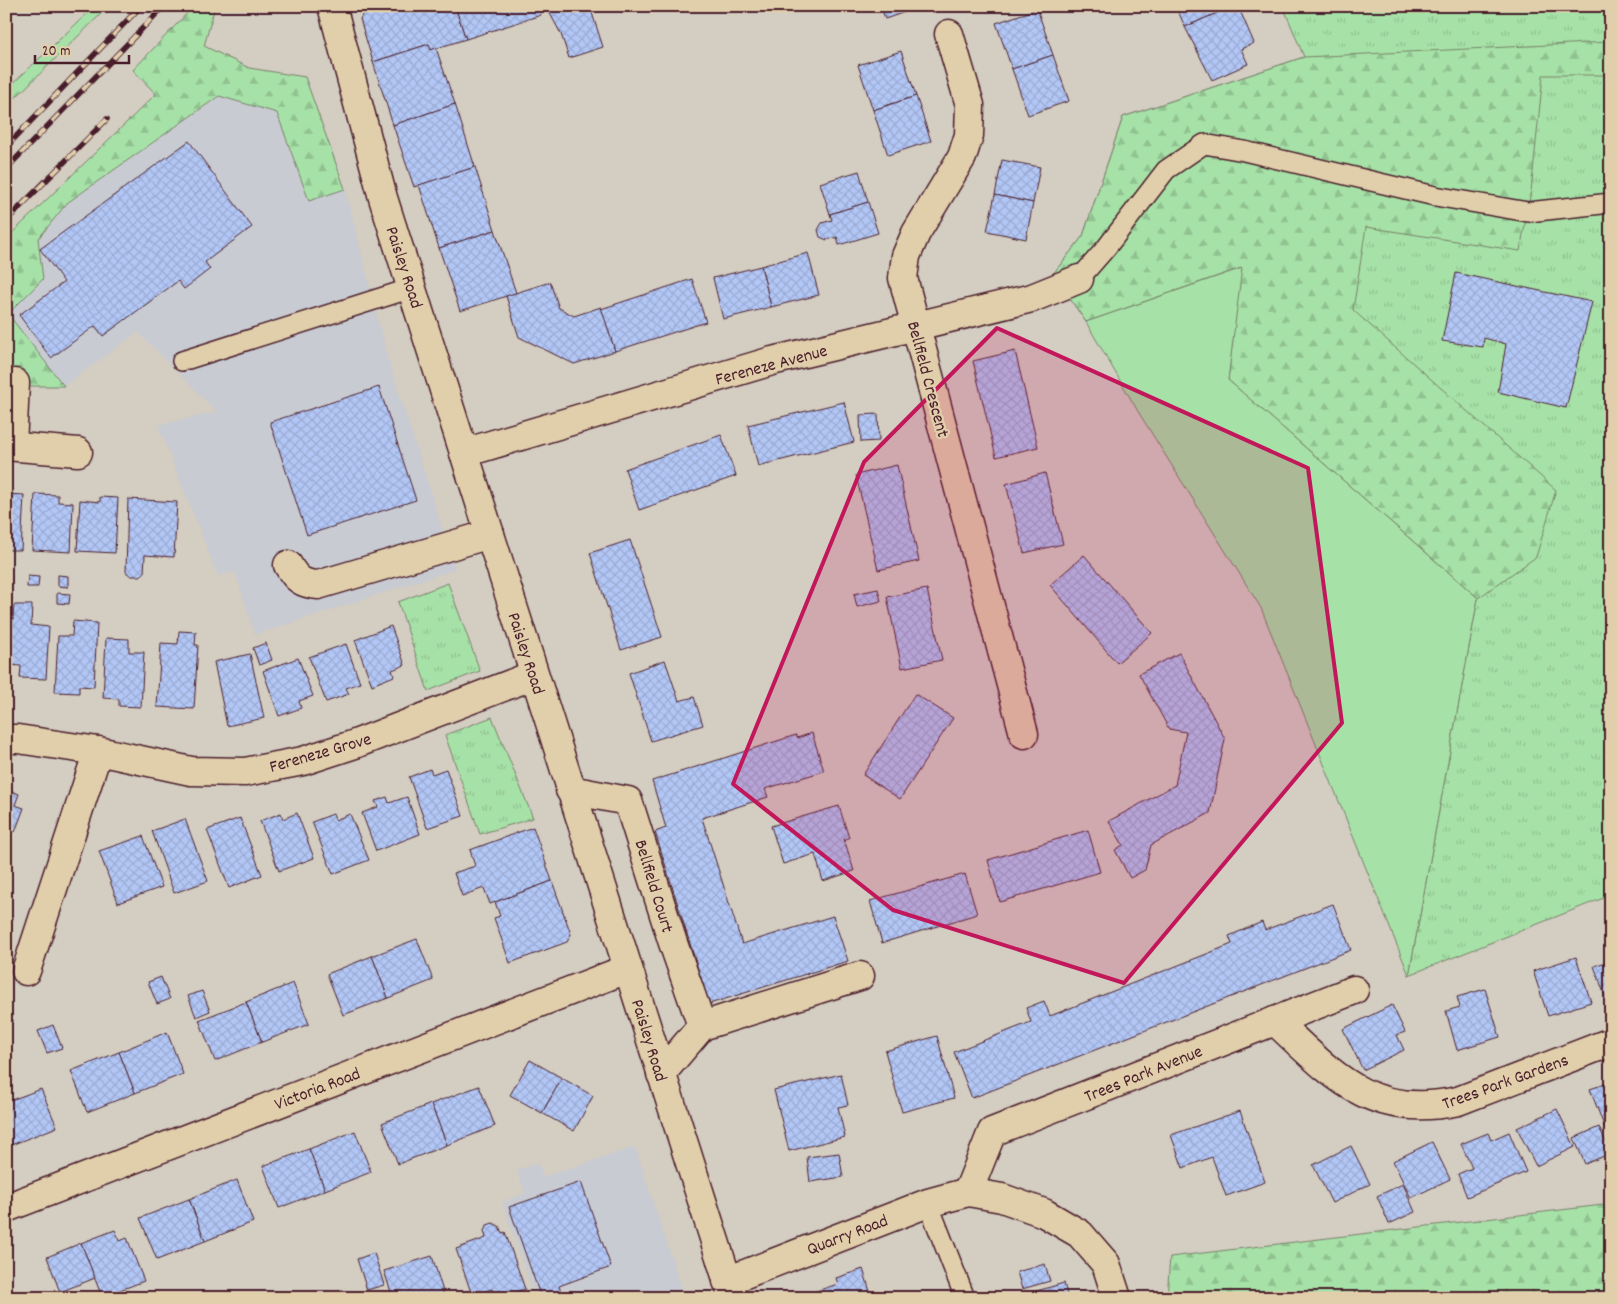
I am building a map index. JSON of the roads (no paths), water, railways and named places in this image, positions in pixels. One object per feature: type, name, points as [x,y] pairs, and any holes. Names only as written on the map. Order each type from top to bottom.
[{"type":"street","name":"Paisley Road","points":[[332,6],[383,198],[730,1289]]},
{"type":"street","name":"Bellfield Crescent","points":[[949,34],[970,105],[969,135],[962,157],[916,233],[906,256],[903,278],[1024,734]]},
{"type":"street","name":"Fereneze Avenue","points":[[464,453],[772,361],[1032,298],[1079,279]]},
{"type":"street","points":[[15,383],[9,446],[78,452]]},
{"type":"street","points":[[288,565],[296,579],[308,584],[318,585],[490,534]]},
{"type":"street","name":"Fereneze Grove","points":[[6,739],[18,739],[98,751],[191,770],[245,772],[303,761],[355,744],[534,675]]},
{"type":"street","points":[[26,971],[98,751]]},
{"type":"street","name":"Bellfield Court","points":[[570,790],[628,800],[673,943],[702,1026]]},
{"type":"street","name":"Victoria Road","points":[[6,1208],[627,969]]},
{"type":"street","points":[[661,1074],[702,1026],[860,976]]},
{"type":"street","name":"Trees Park Avenue","points":[[968,1192],[992,1132],[1354,990]]},
{"type":"street","name":"Trees Park Gardens","points":[[1275,1021],[1330,1072],[1349,1086],[1374,1097],[1405,1105],[1432,1106],[1458,1101],[1611,1042]]},
{"type":"street","points":[[968,1192],[1002,1198],[1044,1213],[1080,1234],[1106,1264],[1117,1298]]},
{"type":"street","name":"Quarry Road","points":[[730,1289],[928,1203],[968,1192]]},
{"type":"lane","points":[[1079,279],[1106,248],[1166,170],[1204,144],[1244,151],[1434,196],[1528,212],[1611,203]]},
{"type":"lane","points":[[182,360],[412,288]]},
{"type":"lane","points":[[928,1203],[965,1298]]},
{"type":"railway","points":[[6,147],[141,6]]},
{"type":"railway","points":[[6,169],[164,6]]},
{"type":"railway","points":[[6,221],[107,119]]}]
